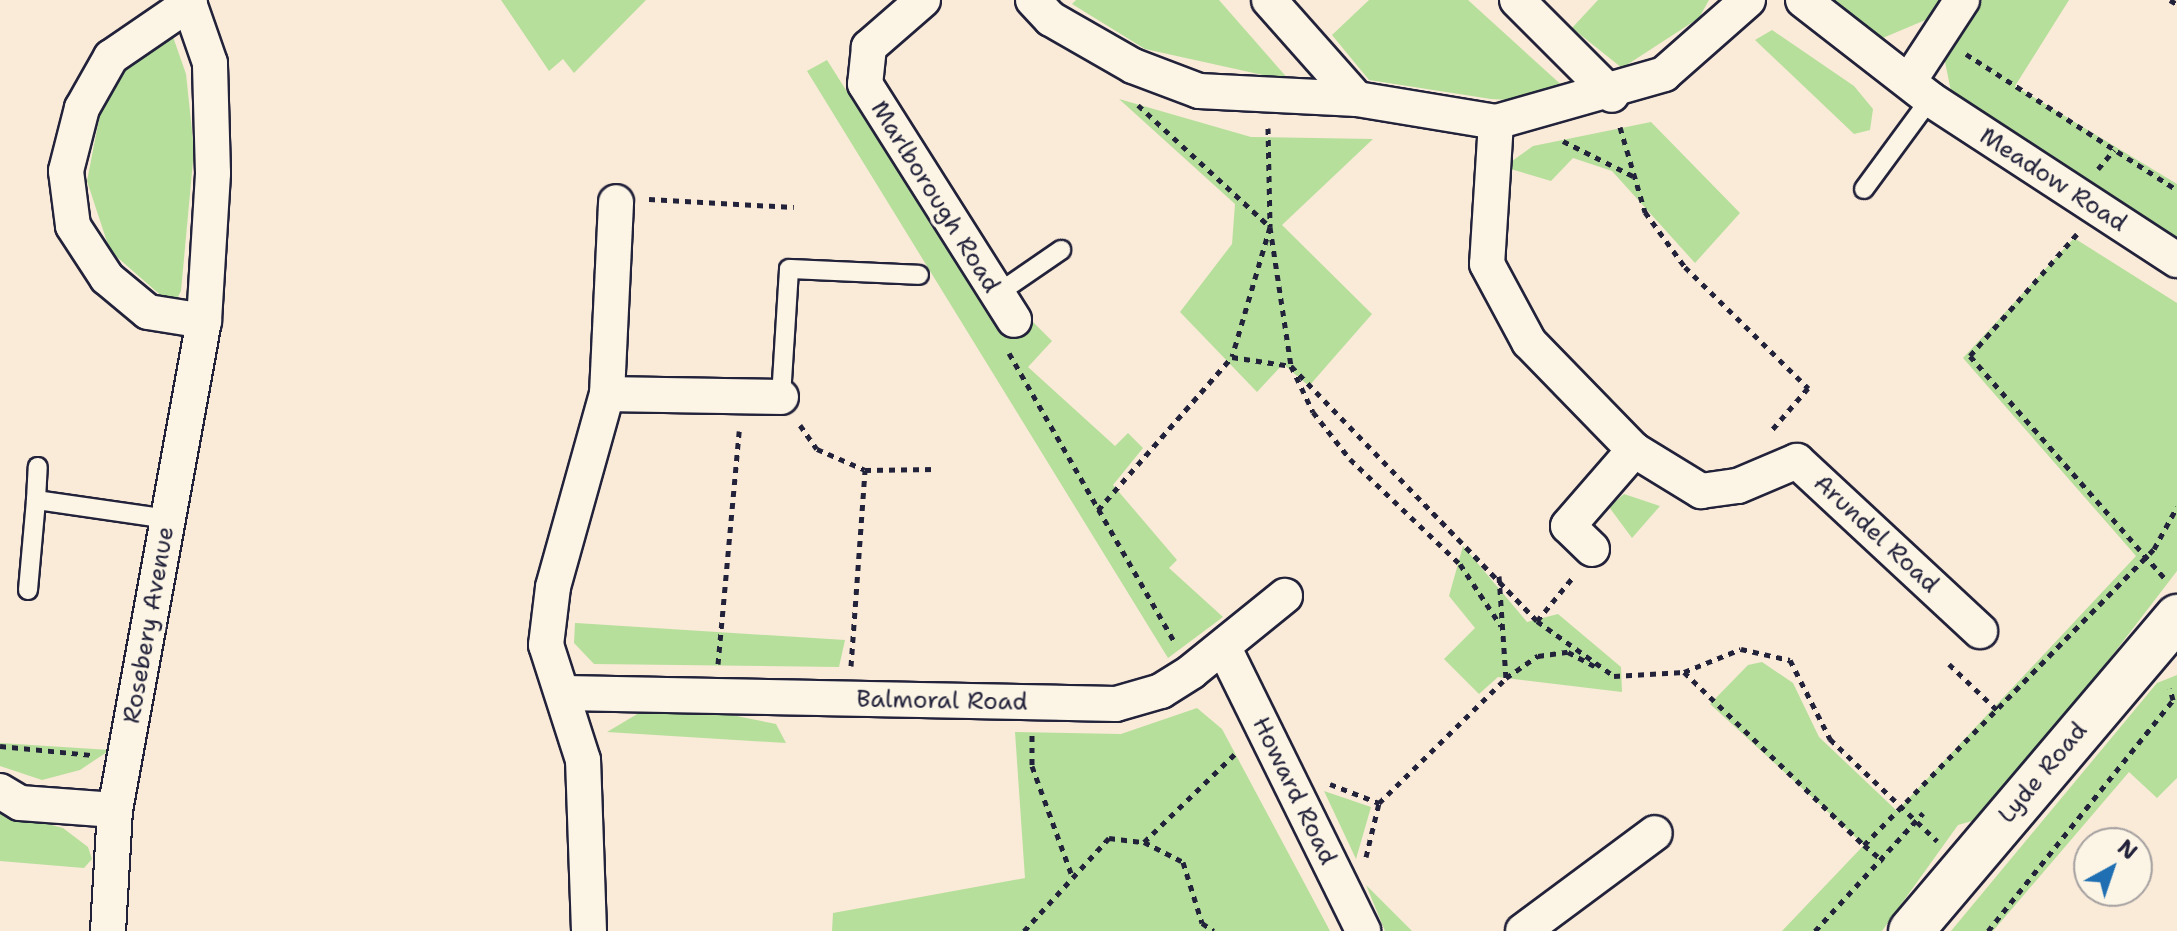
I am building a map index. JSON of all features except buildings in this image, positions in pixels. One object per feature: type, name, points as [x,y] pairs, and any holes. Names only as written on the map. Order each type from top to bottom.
[{"type":"street","name":"Marlborough Road","points":[[923,0],[869,47],[865,84],[1005,307]]},
{"type":"street","points":[[1033,0],[1051,19],[1116,56],[1199,91],[1357,99],[1506,119],[1612,95],[1664,74],[1748,0]]},
{"type":"street","points":[[1269,0],[1357,99]]},
{"type":"street","points":[[1517,0],[1612,95]]},
{"type":"street","name":"Meadow Road","points":[[1803,0],[1920,90],[2177,260]]},
{"type":"street","points":[[1920,90],[1938,37],[1962,0]]},
{"type":"street","name":"Rosebery Avenue","points":[[108,931],[115,810],[204,321],[213,173],[210,63],[189,1],[111,57],[82,108],[66,171],[73,226],[107,278],[148,312],[204,321]]},
{"type":"street","name":"Arundel Road","points":[[1506,119],[1487,264],[1529,342],[1634,450],[1701,491],[1738,486],[1797,461],[1980,631]]},
{"type":"street","points":[[589,931],[583,760],[565,693],[546,645],[553,587],[607,394],[616,202]]},
{"type":"street","points":[[607,394],[781,397]]},
{"type":"street","points":[[1592,549],[1568,526],[1634,450]]},
{"type":"street","name":"Balmoral Road","points":[[565,693],[1116,704],[1161,691],[1191,672],[1225,650],[1285,596]]},
{"type":"street","name":"Lyde Road","points":[[1911,931],[2166,629]]},
{"type":"street","name":"Howard Road","points":[[1225,650],[1363,931]]},
{"type":"street","points":[[0,791],[20,803],[115,810]]},
{"type":"street","points":[[1523,931],[1655,833]]},
{"type":"lane","points":[[1864,189],[1920,90]]},
{"type":"lane","points":[[1005,307],[1061,250]]},
{"type":"lane","points":[[781,397],[789,269],[919,275]]},
{"type":"lane","points":[[28,590],[38,467]]},
{"type":"lane","points":[[36,500],[168,519]]},
{"type":"path","points":[[2170,0],[2177,4]]},
{"type":"path","points":[[1938,37],[2177,190]]},
{"type":"path","points":[[1116,56],[1141,112],[1270,227]]},
{"type":"path","points":[[1267,95],[1270,227],[1291,366],[1313,412],[1341,447],[1460,564],[1501,626]]},
{"type":"path","points":[[1612,95],[1645,212],[1685,267],[1808,388],[1738,486]]},
{"type":"path","points":[[1506,119],[1635,177]]},
{"type":"path","points":[[616,202],[794,207]]},
{"type":"path","points":[[2099,209],[1970,356],[2177,593]]},
{"type":"path","points":[[1098,510],[1232,357],[1270,227]]},
{"type":"path","points":[[1005,307],[1000,339],[1191,672]]},
{"type":"path","points":[[1232,357],[1291,366],[1499,575],[1537,621],[1614,676]]},
{"type":"path","points":[[712,696],[724,635],[741,396]]},
{"type":"path","points":[[781,397],[817,449],[865,470],[936,469]]},
{"type":"path","points":[[848,699],[865,470]]},
{"type":"path","points":[[1864,845],[1902,810],[2145,557],[2177,507]]},
{"type":"path","points":[[1537,621],[1592,549]]},
{"type":"path","points":[[1499,575],[1506,678]]},
{"type":"path","points":[[1988,931],[2173,700],[2166,629]]},
{"type":"path","points":[[1281,764],[1379,803],[1506,678],[1538,656],[1568,652],[1614,676],[1684,672],[1741,649],[1790,660],[1830,739],[1965,866]]},
{"type":"path","points":[[1949,664],[1998,711]]},
{"type":"path","points":[[1684,672],[1883,861]]},
{"type":"path","points":[[1031,702],[1032,766],[1072,876]]},
{"type":"path","points":[[1144,842],[1263,727]]},
{"type":"path","points":[[0,746],[125,758]]},
{"type":"path","points":[[1815,931],[1883,861],[1923,813]]},
{"type":"path","points":[[1024,931],[1109,838],[1144,842],[1183,862],[1202,923],[1214,931]]},
{"type":"green space","points":[[501,0],[646,0],[574,73],[563,59],[549,71]]},
{"type":"green space","points":[[1076,0],[1219,0],[1290,81],[1145,49],[1072,4]]},
{"type":"green space","points":[[1369,0],[1468,0],[1567,90],[1529,101],[1491,99],[1369,80],[1332,35]]},
{"type":"green space","points":[[1598,0],[1709,0],[1699,18],[1622,68],[1572,28]]},
{"type":"green space","points":[[1813,0],[1950,0],[1942,13],[1878,40]]},
{"type":"green space","points":[[1982,0],[2069,0],[2015,86],[2177,184],[2177,245],[1953,101],[1944,57]]},
{"type":"green space","points":[[1772,30],[1854,86],[1873,109],[1870,130],[1854,134],[1755,40]]},
{"type":"green space","points":[[172,34],[186,74],[194,150],[181,291],[173,306],[110,251],[87,181],[102,104],[120,73],[154,40]]},
{"type":"green space","points":[[827,60],[1000,334],[1027,316],[1052,341],[1028,367],[1115,446],[1128,433],[1143,448],[1113,485],[1177,560],[1169,568],[1223,617],[1168,658],[807,71]]},
{"type":"green space","points":[[1119,99],[1251,137],[1373,139],[1282,225],[1372,314],[1309,386],[1283,364],[1257,392],[1180,312],[1232,244],[1235,204]]},
{"type":"green space","points":[[1651,122],[1740,213],[1695,263],[1612,171],[1573,158],[1551,181],[1504,167],[1533,146]]},
{"type":"green space","points":[[2074,238],[2177,303],[2177,571],[1989,816],[1958,825],[1882,931],[1782,931],[1864,845],[1710,704],[1748,665],[1762,662],[1793,683],[1819,737],[1897,811],[2136,556],[1963,358]]},
{"type":"green space","points":[[1624,494],[1660,506],[1632,538],[1609,507]]},
{"type":"green space","points":[[1463,546],[1527,622],[1558,614],[1621,667],[1622,692],[1498,677],[1479,694],[1444,659],[1475,628],[1449,596]]},
{"type":"green space","points":[[575,623],[845,640],[839,667],[594,664],[574,643]]},
{"type":"green space","points":[[2177,675],[2177,778],[2157,798],[2129,772],[2082,827],[2073,827],[2073,837],[1993,931],[1951,931],[2157,683]]},
{"type":"green space","points":[[1197,708],[1222,729],[1330,931],[832,931],[833,913],[1025,878],[1015,732],[1121,734]]},
{"type":"green space","points":[[716,712],[776,724],[786,743],[607,732],[639,713]]},
{"type":"green space","points":[[0,743],[110,750],[80,770],[42,780],[0,766]]},
{"type":"green space","points":[[1324,791],[1371,807],[1356,859]]},
{"type":"green space","points":[[0,811],[63,828],[88,847],[92,859],[84,868],[0,861]]},
{"type":"green space","points":[[1366,885],[1412,931],[1385,931]]}]
